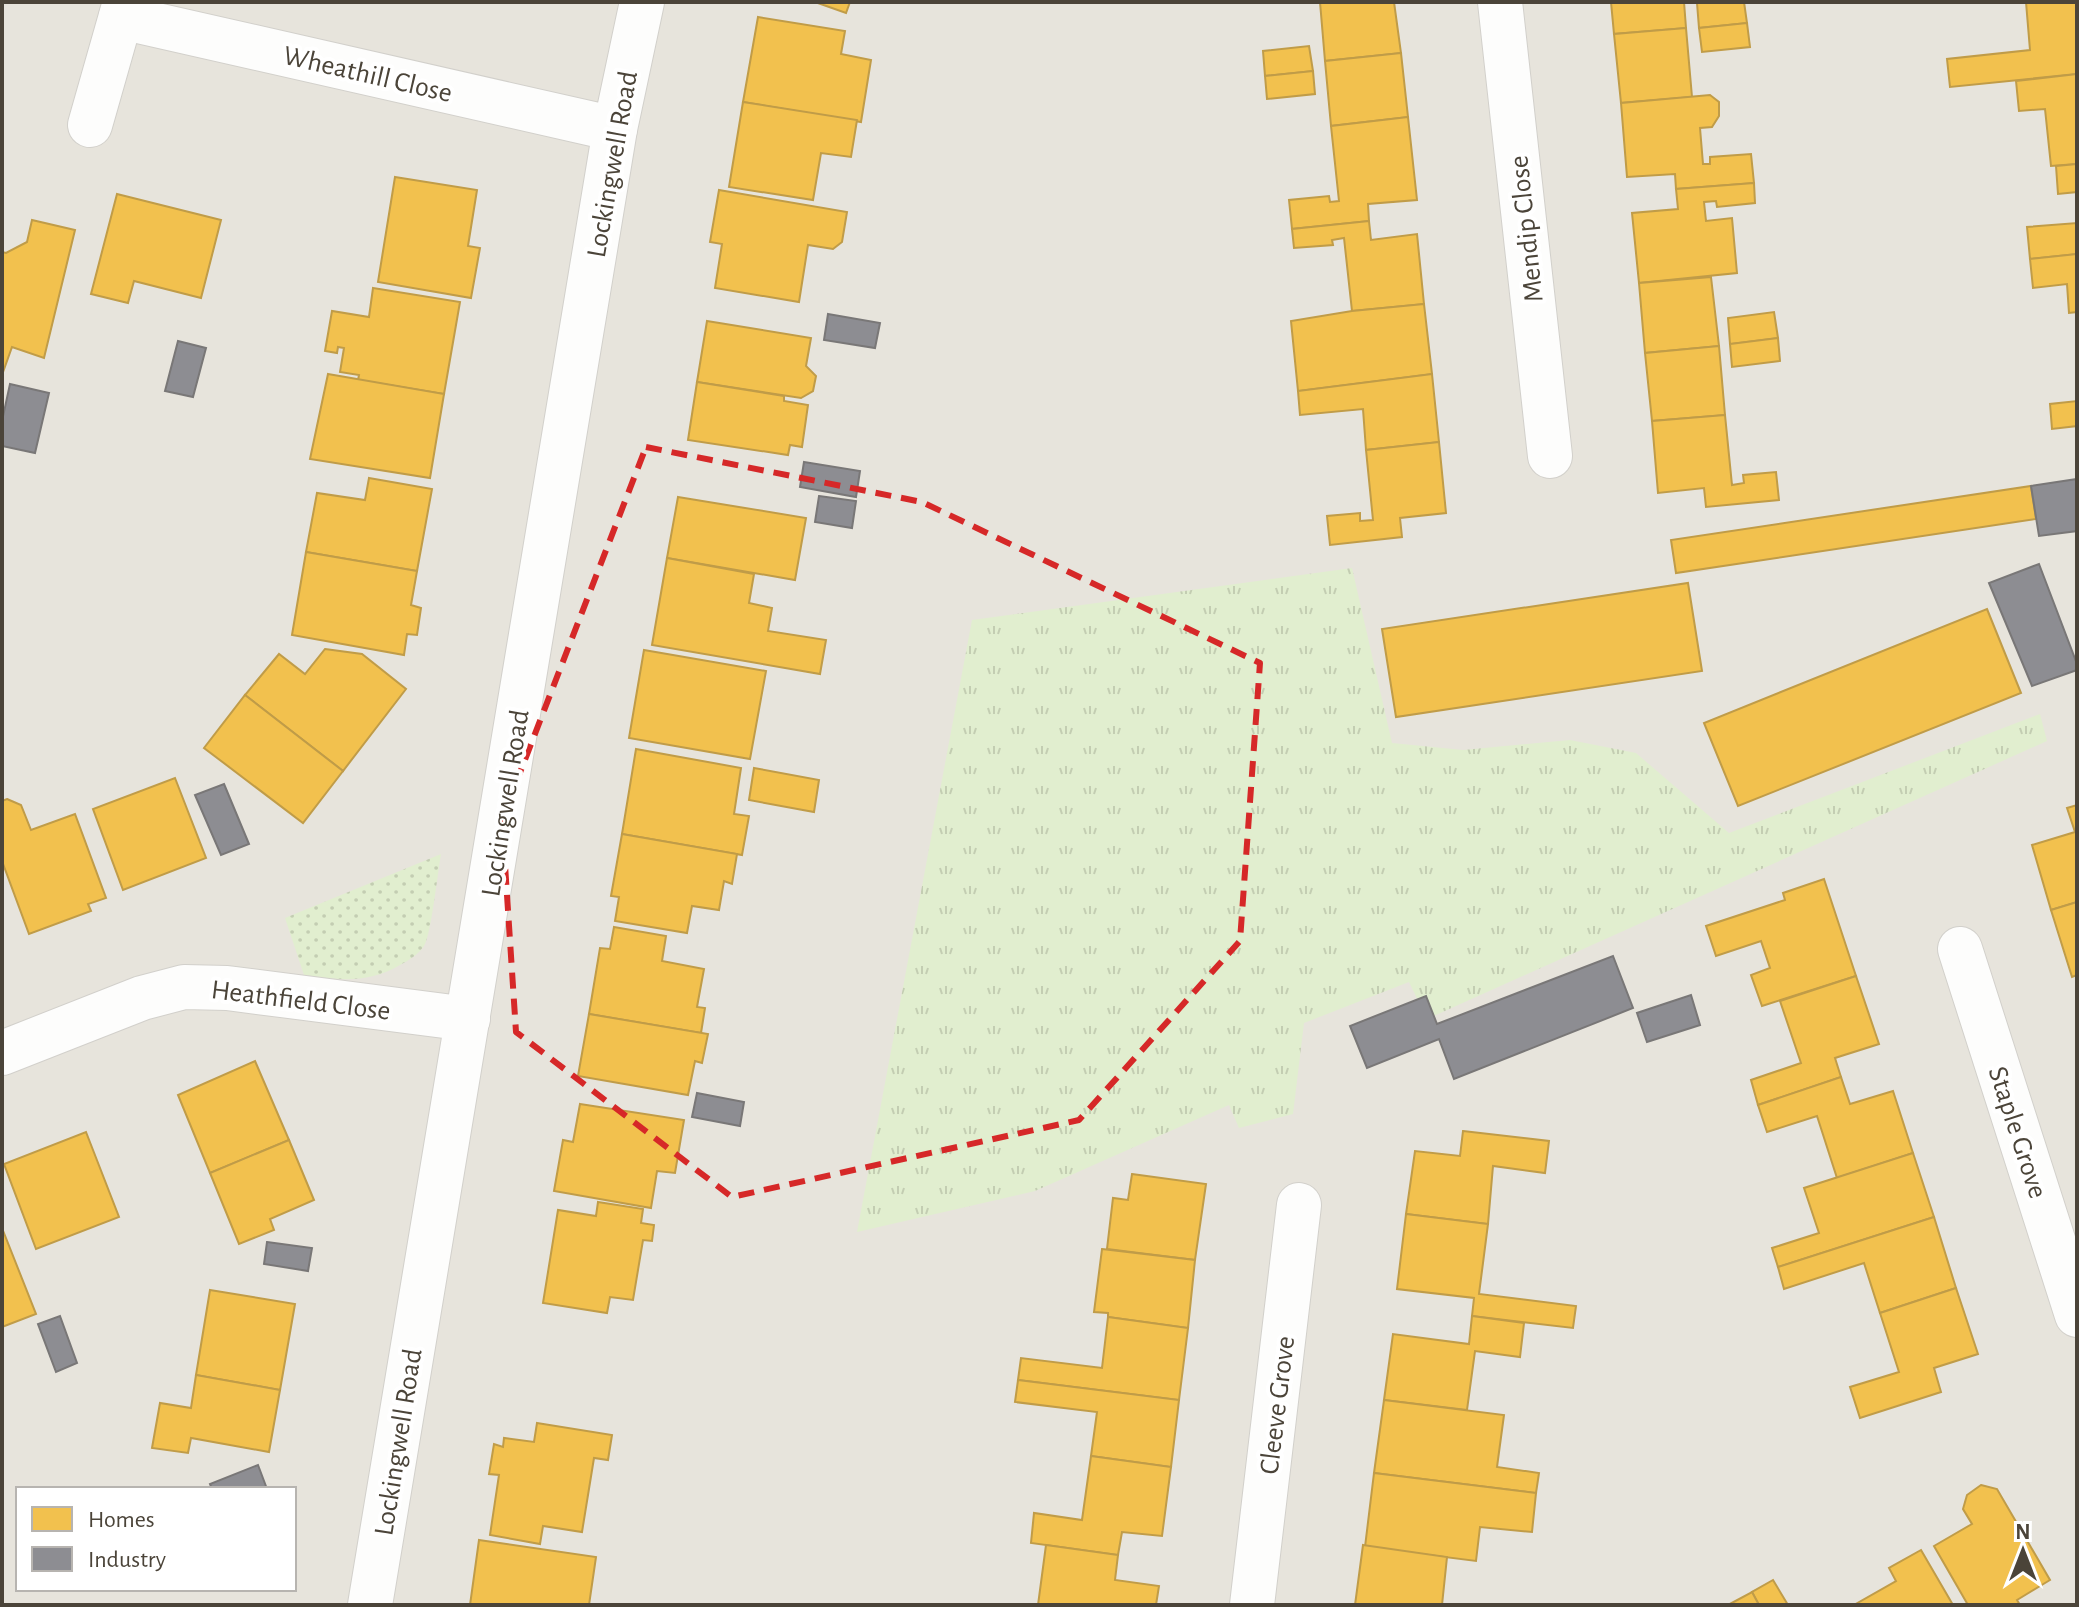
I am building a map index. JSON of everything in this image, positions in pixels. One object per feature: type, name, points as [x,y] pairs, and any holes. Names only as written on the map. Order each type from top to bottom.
[{"type":"street","name":"Lockingwell Road","points":[[370,1605],[615,129],[642,2]]},
{"type":"street","name":"Mendip Close","points":[[1500,2],[1550,456]]},
{"type":"street","name":"Wheathill Close","points":[[90,125],[123,10],[615,129]]},
{"type":"street","name":"Staple Grove","points":[[1960,949],[2077,1315]]},
{"type":"street","name":"Heathfield Close","points":[[2,1053],[142,998],[184,987],[227,988],[468,1019]]},
{"type":"street","name":"Cleeve Grove","points":[[1252,1605],[1299,1205]]},
{"type":"highlighted area","points":[[646,447],[922,502],[1260,663],[1240,941],[1079,1120],[732,1197],[516,1032],[502,819]]},
{"type":"shaded area","points":[[2,2],[2077,2],[2077,1605],[2,1605]]},
{"type":"green space","points":[[1352,568],[1392,743],[1463,750],[1570,740],[1636,753],[1729,833],[2040,714],[2047,741],[1427,1019],[1409,982],[1304,1023],[1293,1114],[1239,1128],[1229,1105],[1035,1191],[857,1232],[972,620]]},
{"type":"green space","points":[[441,854],[427,940],[416,954],[388,971],[365,978],[304,975],[285,918]]},
{"type":"building: Homes","points":[[815,2],[850,2],[846,13]]},
{"type":"building: Homes","points":[[1320,2],[1394,2],[1401,53],[1325,61]]},
{"type":"building: Homes","points":[[1611,2],[1684,2],[1686,28],[1614,34]]},
{"type":"building: Homes","points":[[1744,2],[1747,23],[1699,28],[1697,3]]},
{"type":"building: Homes","points":[[2026,2],[2077,2],[2077,74],[1950,87],[1947,59],[2030,50]]},
{"type":"building: Homes","points":[[758,17],[845,31],[841,54],[871,60],[861,122],[743,102]]},
{"type":"building: Homes","points":[[1747,23],[1750,47],[1702,52],[1699,28]]},
{"type":"building: Homes","points":[[1686,28],[1692,97],[1621,103],[1614,34]]},
{"type":"building: Homes","points":[[1309,46],[1313,71],[1265,76],[1263,51]]},
{"type":"building: Homes","points":[[1401,53],[1408,117],[1331,126],[1325,61]]},
{"type":"building: Homes","points":[[1313,71],[1315,94],[1267,99],[1265,76]]},
{"type":"building: Homes","points":[[2077,74],[2077,164],[2051,166],[2045,109],[2019,111],[2016,81]]},
{"type":"building: Homes","points":[[1710,95],[1719,102],[1719,116],[1712,127],[1700,128],[1703,164],[1710,164],[1710,157],[1751,154],[1754,183],[1676,189],[1675,174],[1627,177],[1621,103]]},
{"type":"building: Homes","points":[[743,102],[857,120],[851,157],[821,153],[813,200],[729,187]]},
{"type":"building: Homes","points":[[1408,117],[1417,200],[1368,204],[1369,221],[1292,229],[1289,200],[1329,196],[1330,202],[1339,201],[1331,126]]},
{"type":"building: Homes","points":[[2077,164],[2077,192],[2058,194],[2056,166]]},
{"type":"building: Homes","points":[[395,177],[477,190],[468,246],[480,248],[471,298],[378,282]]},
{"type":"building: Homes","points":[[1754,183],[1755,203],[1717,207],[1716,201],[1704,202],[1706,221],[1732,218],[1737,273],[1639,283],[1632,213],[1678,209],[1676,189]]},
{"type":"building: Homes","points":[[719,190],[847,212],[842,242],[833,249],[808,245],[799,302],[715,288],[722,244],[710,242]]},
{"type":"building: Homes","points":[[117,194],[221,220],[201,298],[134,281],[128,303],[91,294]]},
{"type":"building: Homes","points":[[32,220],[75,230],[44,358],[12,347],[2,375],[2,252],[6,253],[27,242]]},
{"type":"building: Homes","points":[[1369,221],[1371,240],[1417,234],[1424,304],[1352,311],[1344,238],[1332,240],[1333,245],[1294,248],[1292,229]]},
{"type":"building: Homes","points":[[2077,223],[2077,254],[2030,259],[2027,227]]},
{"type":"building: Homes","points":[[2077,254],[2077,312],[2069,313],[2067,284],[2033,288],[2030,259]]},
{"type":"building: Homes","points":[[1711,277],[1719,346],[1645,353],[1639,283]]},
{"type":"building: Homes","points":[[373,288],[460,302],[444,394],[358,380],[359,375],[340,372],[344,348],[338,347],[337,353],[325,351],[332,311],[369,317]]},
{"type":"building: Homes","points":[[1424,304],[1432,374],[1298,391],[1291,321]]},
{"type":"building: Homes","points":[[1774,312],[1778,338],[1730,344],[1728,318]]},
{"type":"building: Homes","points":[[707,321],[811,338],[806,366],[816,376],[813,391],[801,398],[697,382]]},
{"type":"building: Homes","points":[[1778,338],[1780,361],[1732,367],[1730,344]]},
{"type":"building: Homes","points":[[1719,346],[1725,415],[1652,421],[1645,353]]},
{"type":"building: Homes","points":[[328,374],[444,394],[430,478],[310,459]]},
{"type":"building: Homes","points":[[1432,374],[1439,442],[1366,450],[1363,409],[1300,415],[1298,391]]},
{"type":"building: Homes","points":[[697,382],[784,396],[784,401],[808,405],[802,447],[790,445],[788,455],[688,440]]},
{"type":"building: Homes","points":[[2077,401],[2077,426],[2052,429],[2050,404]]},
{"type":"building: Homes","points":[[1725,415],[1732,485],[1744,483],[1743,475],[1776,472],[1779,500],[1706,507],[1704,488],[1658,493],[1652,421]]},
{"type":"building: Homes","points":[[1439,442],[1446,513],[1400,518],[1402,537],[1330,545],[1327,516],[1360,513],[1360,521],[1373,520],[1366,450]]},
{"type":"building: Homes","points":[[369,478],[432,489],[417,571],[306,552],[317,493],[365,500]]},
{"type":"building: Homes","points":[[2031,486],[2036,519],[1676,573],[1671,540]]},
{"type":"building: Homes","points":[[678,497],[806,518],[795,580],[667,558]]},
{"type":"building: Homes","points":[[306,552],[417,571],[411,605],[421,608],[417,635],[407,634],[404,655],[292,635]]},
{"type":"building: Homes","points":[[667,558],[754,574],[749,603],[772,608],[768,631],[826,640],[820,674],[652,645]]},
{"type":"building: Homes","points":[[1688,583],[1702,671],[1396,717],[1382,629]]},
{"type":"building: Homes","points":[[1987,609],[2021,693],[1738,806],[1704,723]]},
{"type":"building: Homes","points":[[325,649],[362,654],[406,689],[343,771],[245,695],[279,654],[305,674]]},
{"type":"building: Homes","points":[[644,650],[766,671],[750,759],[629,738]]},
{"type":"building: Homes","points":[[245,695],[343,771],[303,823],[204,748]]},
{"type":"building: Homes","points":[[636,749],[741,768],[734,814],[749,816],[742,855],[622,834]]},
{"type":"building: Homes","points":[[754,768],[819,780],[814,812],[749,800]]},
{"type":"building: Homes","points":[[175,778],[206,858],[123,890],[93,809]]},
{"type":"building: Homes","points":[[7,799],[21,805],[31,830],[75,814],[106,898],[88,904],[91,911],[29,934],[2,861],[2,801]]},
{"type":"building: Homes","points":[[2077,805],[2077,902],[2051,910],[2032,845],[2075,832],[2067,808]]},
{"type":"building: Homes","points":[[622,834],[737,854],[732,884],[724,881],[719,910],[692,906],[687,933],[615,921],[619,897],[611,896]]},
{"type":"building: Homes","points":[[1824,879],[1856,976],[1762,1006],[1751,975],[1770,968],[1761,941],[1716,956],[1706,926],[1785,900],[1783,893]]},
{"type":"building: Homes","points":[[2077,902],[2077,975],[2072,977],[2051,910]]},
{"type":"building: Homes","points":[[614,927],[666,936],[662,961],[704,969],[697,1007],[705,1008],[701,1033],[589,1014],[600,948],[610,949]]},
{"type":"building: Homes","points":[[1856,976],[1879,1044],[1835,1058],[1841,1077],[1758,1105],[1751,1080],[1801,1063],[1780,1001]]},
{"type":"building: Homes","points":[[589,1014],[708,1034],[702,1063],[695,1061],[688,1095],[578,1076]]},
{"type":"building: Homes","points":[[255,1061],[289,1140],[210,1173],[178,1095]]},
{"type":"building: Homes","points":[[1841,1077],[1850,1104],[1893,1091],[1913,1153],[1837,1178],[1817,1116],[1767,1132],[1758,1105]]},
{"type":"building: Homes","points":[[580,1104],[684,1120],[675,1173],[657,1171],[651,1208],[554,1191],[563,1140],[573,1142]]},
{"type":"building: Homes","points":[[1463,1131],[1549,1141],[1545,1173],[1493,1166],[1488,1224],[1406,1214],[1415,1151],[1460,1156]]},
{"type":"building: Homes","points":[[86,1132],[119,1217],[36,1249],[4,1164]]},
{"type":"building: Homes","points":[[289,1140],[314,1200],[270,1219],[274,1230],[239,1244],[210,1173]]},
{"type":"building: Homes","points":[[1913,1153],[1934,1217],[1778,1267],[1772,1248],[1819,1233],[1804,1188]]},
{"type":"building: Homes","points":[[1132,1174],[1206,1184],[1195,1260],[1107,1249],[1113,1198],[1128,1200]]},
{"type":"building: Homes","points":[[598,1202],[643,1209],[641,1223],[654,1225],[652,1241],[643,1240],[633,1300],[610,1297],[607,1313],[543,1303],[558,1210],[596,1216]]},
{"type":"building: Homes","points":[[1406,1214],[1488,1224],[1479,1294],[1576,1306],[1573,1328],[1472,1316],[1474,1298],[1397,1289]]},
{"type":"building: Homes","points":[[1934,1217],[1956,1288],[1880,1313],[1864,1263],[1784,1289],[1778,1267]]},
{"type":"building: Homes","points":[[2,1228],[36,1314],[2,1327]]},
{"type":"building: Homes","points":[[1102,1249],[1195,1260],[1188,1328],[1108,1317],[1108,1313],[1094,1312]]},
{"type":"building: Homes","points":[[1956,1288],[1978,1354],[1934,1368],[1941,1392],[1860,1418],[1850,1387],[1899,1372],[1880,1313]]},
{"type":"building: Homes","points":[[210,1290],[295,1304],[280,1390],[196,1375]]},
{"type":"building: Homes","points":[[1472,1316],[1524,1323],[1520,1357],[1475,1351],[1467,1410],[1384,1400],[1393,1334],[1469,1344]]},
{"type":"building: Homes","points":[[1108,1317],[1188,1328],[1179,1400],[1018,1380],[1021,1358],[1102,1368]]},
{"type":"building: Homes","points":[[196,1375],[280,1390],[269,1452],[191,1438],[188,1453],[152,1448],[160,1403],[191,1408]]},
{"type":"building: Homes","points":[[1018,1380],[1179,1400],[1171,1467],[1091,1456],[1097,1412],[1015,1402]]},
{"type":"building: Homes","points":[[1384,1400],[1504,1415],[1497,1467],[1539,1473],[1536,1493],[1374,1473]]},
{"type":"building: Homes","points":[[537,1423],[612,1435],[608,1460],[594,1458],[582,1532],[543,1526],[540,1544],[490,1535],[499,1475],[489,1474],[494,1444],[503,1447],[504,1438],[534,1442]]},
{"type":"building: Homes","points":[[1091,1456],[1171,1467],[1162,1536],[1122,1532],[1118,1555],[1031,1543],[1034,1513],[1082,1520]]},
{"type":"building: Homes","points":[[1374,1473],[1536,1493],[1532,1532],[1480,1527],[1476,1561],[1365,1547]]},
{"type":"building: Homes","points":[[1981,1485],[1997,1489],[2050,1580],[2017,1600],[2020,1605],[1968,1605],[1934,1546],[1972,1524],[1963,1509],[1967,1495]]},
{"type":"building: Homes","points":[[479,1540],[596,1557],[589,1605],[470,1605]]},
{"type":"building: Homes","points":[[1046,1545],[1118,1555],[1115,1580],[1159,1586],[1156,1605],[1038,1605]]},
{"type":"building: Homes","points":[[1363,1545],[1447,1557],[1442,1605],[1355,1605]]},
{"type":"building: Homes","points":[[1921,1550],[1953,1605],[1854,1605],[1896,1581],[1889,1568]]},
{"type":"building: Homes","points":[[1773,1580],[1788,1605],[1759,1605],[1752,1592]]},
{"type":"building: Homes","points":[[1752,1592],[1759,1605],[1728,1605]]},
{"type":"building: Industry","points":[[828,314],[880,323],[875,348],[824,340]]},
{"type":"building: Industry","points":[[178,341],[206,348],[193,397],[165,391]]},
{"type":"building: Industry","points":[[10,384],[49,393],[35,453],[2,446],[2,421]]},
{"type":"building: Industry","points":[[804,462],[860,471],[856,497],[800,487]]},
{"type":"building: Industry","points":[[2077,479],[2077,531],[2039,536],[2031,486]]},
{"type":"building: Industry","points":[[819,496],[856,501],[852,528],[815,522]]},
{"type":"building: Industry","points":[[2039,564],[2077,670],[2032,686],[1989,583]]},
{"type":"building: Industry","points":[[224,784],[249,844],[221,855],[195,795]]},
{"type":"building: Industry","points":[[1613,956],[1633,1008],[1454,1079],[1439,1039],[1367,1068],[1350,1026],[1426,996],[1437,1024]]},
{"type":"building: Industry","points":[[1691,995],[1700,1025],[1647,1042],[1637,1013]]},
{"type":"building: Industry","points":[[697,1093],[744,1102],[740,1126],[692,1117]]},
{"type":"building: Industry","points":[[267,1242],[312,1248],[308,1271],[264,1264]]},
{"type":"building: Industry","points":[[60,1316],[77,1363],[56,1372],[38,1324]]},
{"type":"building: Industry","points":[[258,1465],[266,1487],[211,1487],[210,1484]]}]
